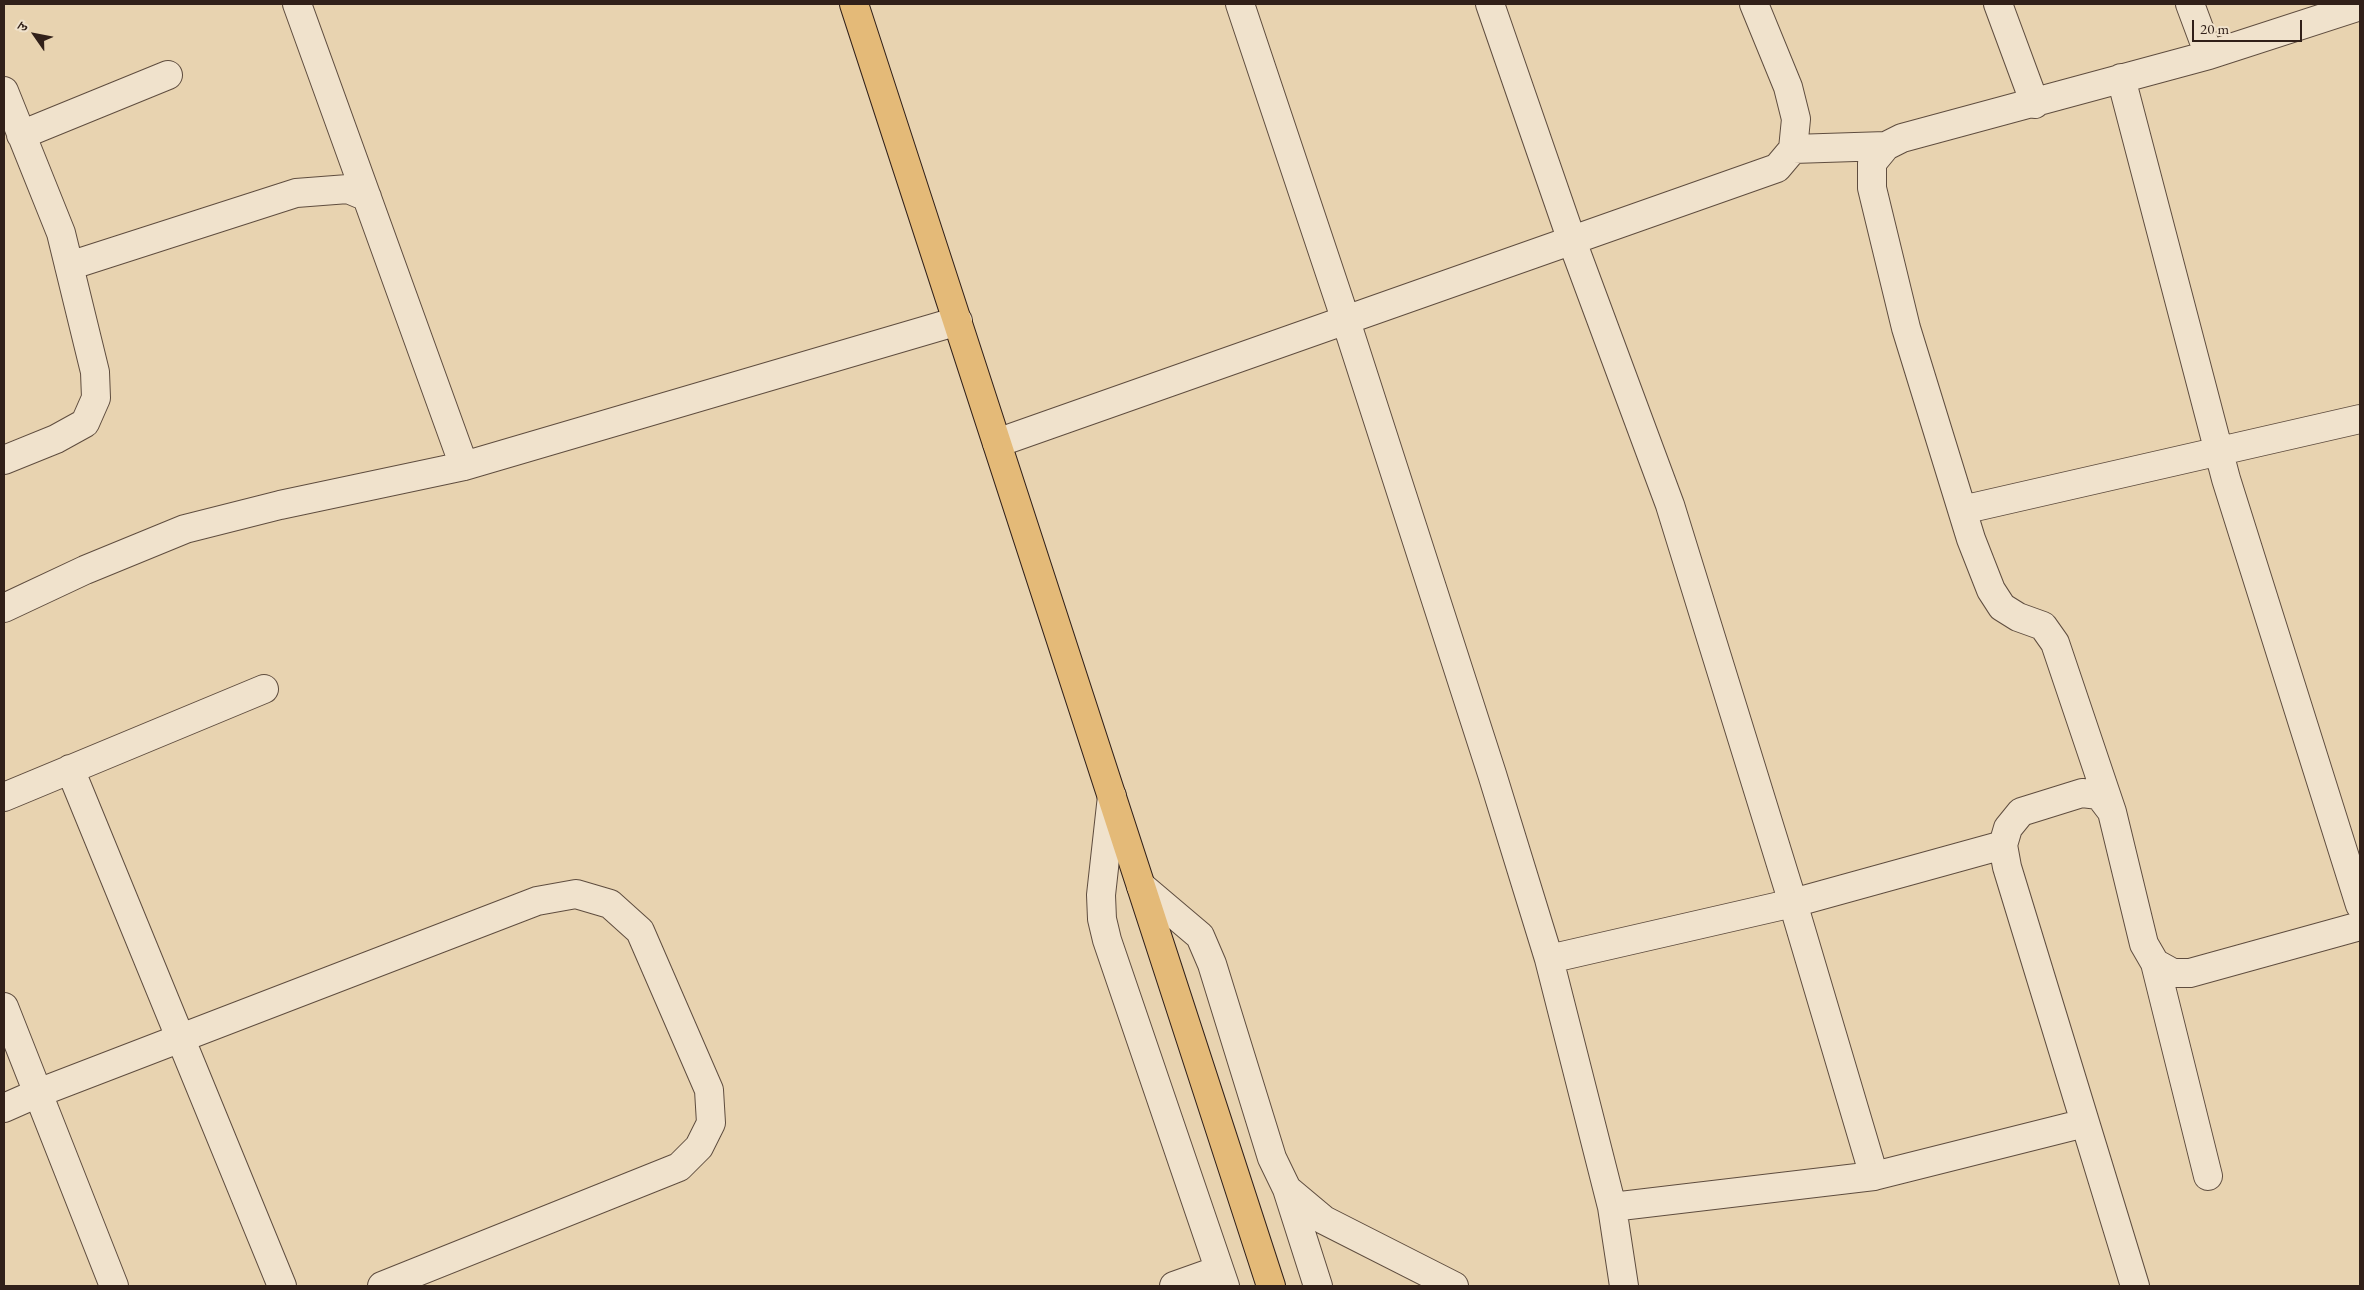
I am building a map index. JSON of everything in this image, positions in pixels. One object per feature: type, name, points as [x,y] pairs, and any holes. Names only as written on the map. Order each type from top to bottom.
[{"type":"main road","points":[[854,4],[1271,1286]]},
{"type":"street","points":[[296,4],[464,466]]},
{"type":"street","points":[[1240,4],[1346,321],[1492,774],[1549,959],[1612,1207],[1624,1286]]},
{"type":"street","points":[[1490,4],[1572,240],[1670,505],[1793,903],[1874,1176]]},
{"type":"street","points":[[997,443],[1777,168],[1793,149],[1796,119],[1788,87],[1754,4]]},
{"type":"street","points":[[1998,4],[2035,104]]},
{"type":"street","points":[[2190,4],[2209,56]]},
{"type":"street","points":[[2208,1176],[2155,964],[2144,944],[2112,812],[2055,643],[2043,626],[2018,617],[2002,607],[1991,590],[1962,510],[1906,328],[1872,188],[1872,163],[1886,146],[1902,138],[2209,56],[2360,6]]},
{"type":"street","points":[[22,135],[168,75]]},
{"type":"street","points":[[2121,78],[2219,452],[2360,905]]},
{"type":"street","points":[[4,91],[61,233],[95,372],[96,398],[85,423],[56,439],[4,460]]},
{"type":"street","points":[[1793,149],[1886,146]]},
{"type":"street","points":[[69,266],[296,194],[348,189],[367,197]]},
{"type":"street","points":[[4,608],[85,570],[185,529],[280,505],[464,466],[958,321]]},
{"type":"street","points":[[1962,510],[2360,419]]},
{"type":"street","points":[[4,797],[264,688]]},
{"type":"street","points":[[70,769],[182,1038],[282,1286]]},
{"type":"street","points":[[2112,812],[2099,795],[2082,793],[2021,812],[2008,828],[2004,845],[2007,867],[2135,1286]]},
{"type":"street","points":[[1112,796],[1101,895],[1102,919],[1107,940],[1222,1278],[1174,1286]]},
{"type":"street","points":[[1549,959],[1793,903],[2004,845]]},
{"type":"street","points":[[1142,886],[1200,936],[1212,964],[1272,1158],[1287,1189],[1318,1286]]},
{"type":"street","points":[[4,1108],[38,1093],[537,901],[576,894],[610,904],[640,931],[709,1090],[711,1123],[699,1147],[679,1167],[382,1286]]},
{"type":"street","points":[[2155,964],[2173,973],[2190,973],[2360,926]]},
{"type":"street","points":[[4,1007],[114,1286]]},
{"type":"street","points":[[1612,1207],[1874,1176],[2085,1123]]},
{"type":"street","points":[[1287,1189],[1324,1220],[1454,1286]]}]
